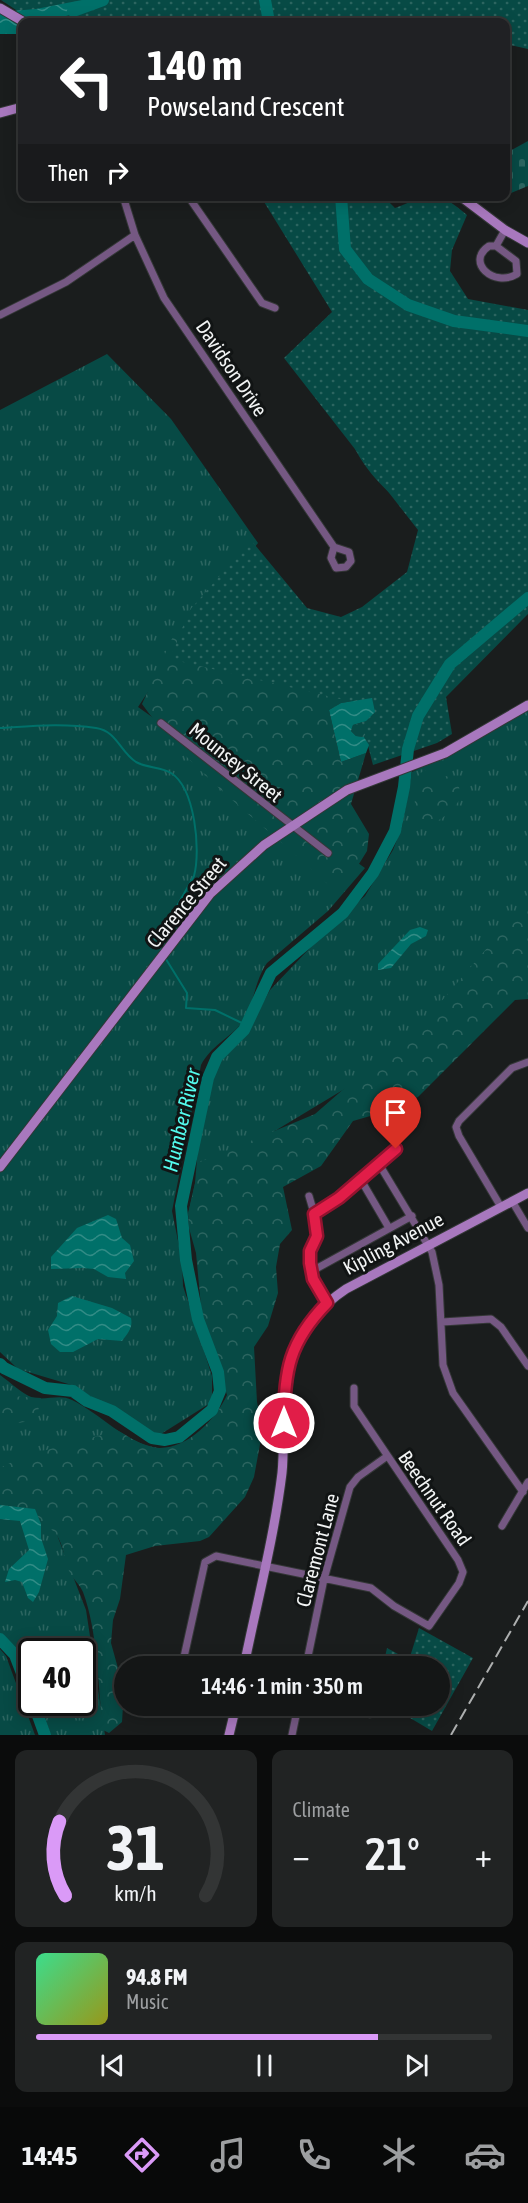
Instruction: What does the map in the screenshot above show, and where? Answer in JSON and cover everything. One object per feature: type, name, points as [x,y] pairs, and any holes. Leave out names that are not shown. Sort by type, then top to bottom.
[{"type":"street","points":[[0,8],[18,18]]},
{"type":"street","points":[[0,113],[18,107]]},
{"type":"street","name":"Davidson Drive","points":[[125,201],[135,235],[164,298],[334,547]]},
{"type":"street","points":[[191,201],[262,303],[275,308]]},
{"type":"street","points":[[467,201],[505,230],[528,243]]},
{"type":"street","points":[[496,246],[516,261],[517,274],[510,278],[493,278],[482,266],[484,250],[496,246],[505,230]]},
{"type":"street","points":[[0,315],[66,282],[135,235]]},
{"type":"street","name":"Clarence Street","points":[[0,1167],[210,894],[264,845],[347,790],[462,745],[528,705]]},
{"type":"street","name":"Mounsey Street","points":[[161,723],[291,827],[328,853]]},
{"type":"street","points":[[501,1207],[456,1127],[459,1121],[512,1068],[528,1062]]},
{"type":"street","points":[[314,1214],[339,1198],[396,1149]]},
{"type":"street","points":[[379,1164],[429,1244],[439,1285],[443,1365],[453,1393],[523,1492]]},
{"type":"street","points":[[361,1180],[389,1228]]},
{"type":"street","name":"Kipling Avenue","points":[[246,1656],[285,1447],[285,1378],[302,1333],[327,1303],[346,1289],[528,1192]]},
{"type":"street","points":[[309,1196],[317,1236],[310,1251],[312,1271],[316,1288],[327,1303]]},
{"type":"street","points":[[512,1201],[528,1228]]},
{"type":"street","points":[[312,1271],[412,1216]]},
{"type":"street","points":[[442,1322],[490,1319],[501,1326],[528,1366]]},
{"type":"street","name":"Beechnut Road","points":[[184,1656],[205,1562],[216,1556],[371,1588],[394,1606],[429,1626],[459,1583],[463,1572],[458,1560],[386,1457],[354,1406],[354,1388]]},
{"type":"street","name":"Claremont Lane","points":[[308,1656],[324,1579],[350,1487],[358,1477],[386,1457]]},
{"type":"street","points":[[502,1526],[528,1482]]},
{"type":"street","points":[[229,1735],[234,1716]]},
{"type":"street","points":[[292,1735],[296,1716]]},
{"type":"green space","points":[[1,0],[528,0],[528,49],[510,45],[510,18],[28,18]]},
{"type":"green space","points":[[528,141],[528,186],[510,193],[510,151]]},
{"type":"green space","points":[[263,201],[388,201],[395,208],[413,201],[448,201],[467,215],[452,250],[450,271],[468,299],[528,310],[528,614],[446,697],[452,734],[437,743],[373,765],[357,703],[170,659],[189,611],[251,540],[307,608],[341,617],[362,607],[407,572],[418,530],[284,358],[332,312]]},
{"type":"green space","points":[[107,354],[171,419],[258,543],[187,633],[138,707],[365,868],[328,911],[267,963],[259,978],[245,1018],[205,1058],[201,1065],[172,1211],[182,1261],[183,1286],[212,1376],[212,1402],[161,1434],[147,1434],[75,1386],[18,1369],[0,1352],[0,410]]},
{"type":"green space","points":[[369,377],[391,412],[420,442],[494,491],[519,521],[510,547],[474,571],[449,600],[369,745],[364,737],[356,736],[351,731],[353,725],[366,721],[374,712],[372,698],[341,703],[329,710],[341,762],[366,753],[351,804],[369,834],[367,851],[349,880],[333,889],[208,778],[185,755],[142,704],[176,630],[238,559],[310,641],[334,659],[381,621],[443,545],[439,535],[382,485],[365,465],[353,444],[348,422],[353,400]]},
{"type":"green space","points":[[528,710],[528,915],[480,968],[381,1067],[248,1147],[188,1214],[195,1183],[199,1136],[213,1069],[243,1039],[270,990],[329,928],[365,896],[393,850],[402,827],[412,772],[462,748]]},
{"type":"green space","points":[[427,770],[437,781],[445,776],[452,777],[459,787],[461,798],[442,818],[417,829],[412,817],[420,773]]},
{"type":"green space","points":[[528,908],[528,999],[515,1000],[418,1097],[391,1110],[353,1121],[321,1166],[283,1187],[292,1230],[280,1244],[276,1267],[278,1293],[268,1326],[254,1347],[257,1402],[263,1428],[254,1477],[245,1497],[209,1537],[200,1541],[155,1546],[126,1555],[120,1599],[113,1620],[111,1643],[115,1656],[114,1716],[122,1716],[122,1722],[109,1733],[103,1730],[96,1638],[83,1592],[70,1573],[58,1538],[49,1527],[41,1524],[35,1509],[0,1505],[0,1468],[24,1456],[105,1434],[113,1428],[146,1446],[163,1448],[186,1440],[206,1425],[227,1395],[202,1317],[196,1253],[189,1228],[188,1214],[200,1162],[315,1114],[433,1011],[512,919]]},
{"type":"green space","points":[[0,1375],[31,1397],[63,1397],[72,1400],[124,1434],[158,1448],[47,1509],[86,1610],[90,1638],[18,1638],[18,1657],[0,1634]]},
{"type":"green space","points":[[11,1396],[41,1398],[36,1420],[0,1426],[0,1399]]},
{"type":"green space","points":[[419,1628],[473,1658],[450,1699],[450,1656],[410,1656]]},
{"type":"green space","points":[[387,1648],[402,1656],[385,1656]]},
{"type":"green space","points":[[0,1649],[6,1656],[18,1689],[18,1716],[28,1716],[35,1735],[0,1735]]},
{"type":"green space","points":[[96,1676],[105,1735],[51,1735],[44,1716],[96,1716]]},
{"type":"green space","points":[[407,1716],[440,1716],[432,1731]]},
{"type":"water","points":[[89,0],[85,10],[60,18],[18,18],[18,34],[0,34],[0,12],[36,9]]},
{"type":"water","points":[[372,698],[375,712],[366,721],[353,725],[351,731],[356,736],[364,737],[369,745],[366,753],[341,762],[329,710],[341,703]]},
{"type":"water","points":[[420,927],[428,930],[426,936],[411,944],[391,968],[378,970],[378,964],[410,930]]},
{"type":"water","points":[[108,1215],[116,1219],[122,1238],[130,1245],[134,1261],[125,1273],[126,1279],[108,1277],[94,1269],[51,1269],[51,1257],[77,1228]]},
{"type":"water","points":[[72,1296],[112,1308],[131,1318],[131,1328],[122,1341],[98,1339],[73,1352],[60,1352],[51,1344],[48,1330],[57,1316],[58,1303]]},
{"type":"water","points":[[0,1505],[35,1509],[41,1524],[41,1538],[48,1559],[39,1592],[33,1602],[28,1598],[22,1582],[15,1580],[5,1582],[9,1569],[29,1550],[20,1521],[0,1519]]},
{"type":"waterway","points":[[73,11],[103,0]]},
{"type":"waterway","points":[[265,0],[268,18]]},
{"type":"waterway","points":[[341,201],[345,249],[368,279],[408,305],[454,321],[528,331]]},
{"type":"waterway","name":"Humber River","points":[[0,1364],[45,1388],[73,1391],[87,1401],[112,1411],[152,1438],[165,1440],[179,1437],[212,1410],[220,1391],[218,1372],[198,1319],[186,1260],[181,1206],[208,1078],[217,1057],[244,1030],[271,973],[343,913],[373,873],[395,831],[404,787],[408,749],[418,716],[450,664],[528,598]]},
{"type":"waterway","points":[[0,728],[60,725],[103,730],[114,737],[136,762],[167,771],[179,781],[191,805],[196,836],[196,865],[194,876],[160,936],[161,952]]},
{"type":"waterway","points":[[164,956],[187,993],[186,1008],[215,1010],[246,1025]]},
{"type":"waterway","name":"Humber River","points":[[0,1639],[15,1655],[18,1663]]},
{"type":"waterway","name":"Humber River","points":[[38,1716],[45,1735]]},
{"type":"railway","points":[[451,1735],[528,1601]]},
{"type":"route","points":[[284,1423],[285,1378],[292,1353],[302,1333],[327,1303],[316,1288],[310,1263],[310,1251],[317,1236],[314,1214],[339,1198],[396,1149]]}]
